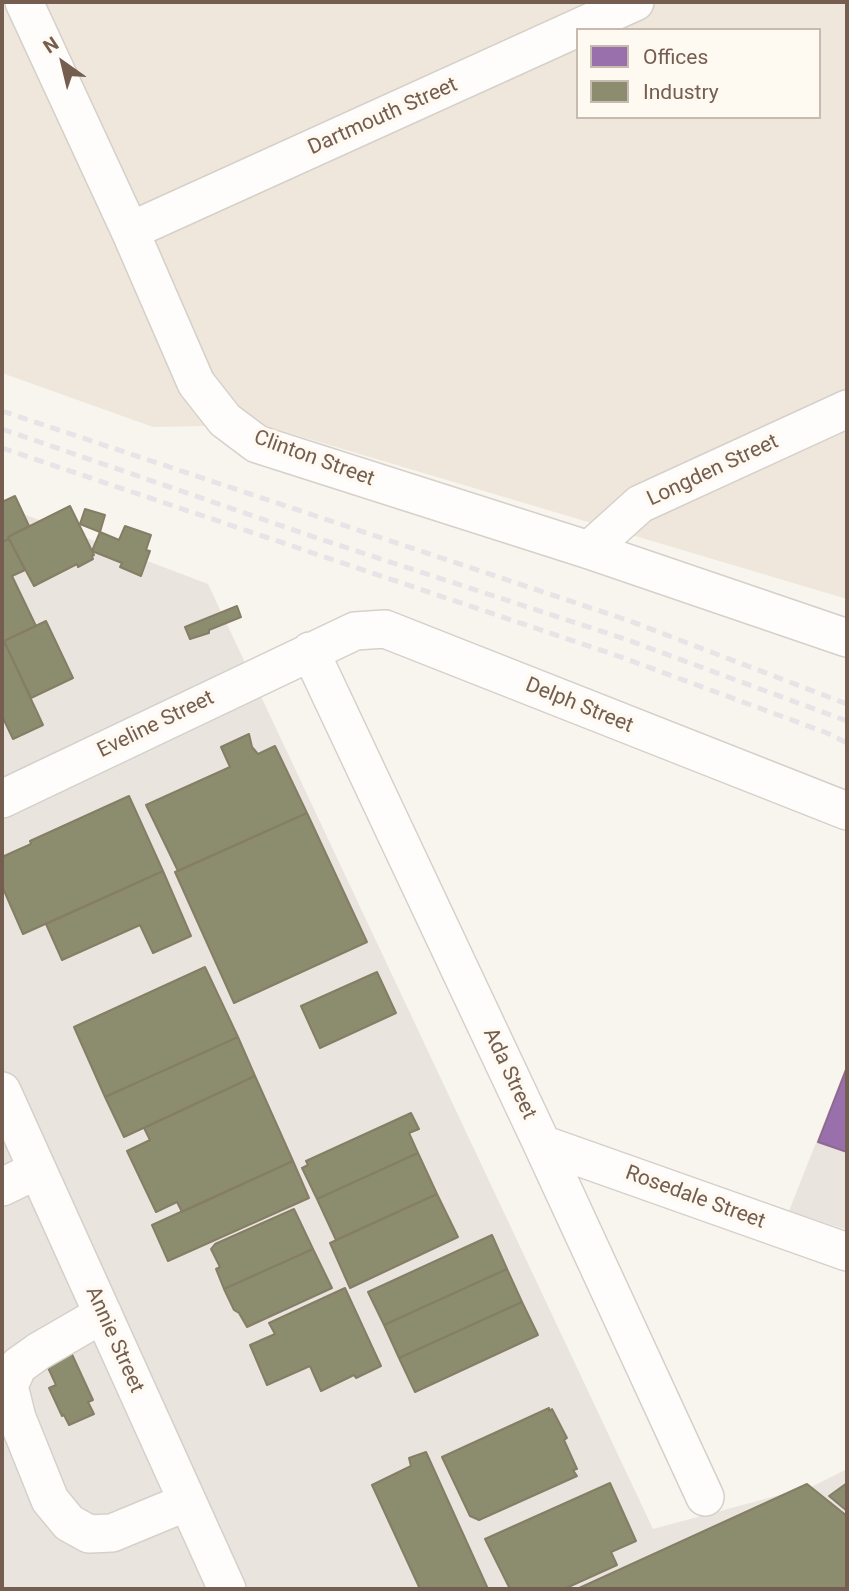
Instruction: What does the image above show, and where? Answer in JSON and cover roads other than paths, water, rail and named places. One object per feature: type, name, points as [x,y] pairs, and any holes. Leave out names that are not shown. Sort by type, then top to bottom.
[{"type":"street","name":"Clinton Street","points":[[24,2],[196,383],[225,420],[257,444],[589,550],[847,638]]},
{"type":"street","name":"Dartmouth Street","points":[[578,28],[635,2]]},
{"type":"street","name":"Dartmouth Street","points":[[130,232],[576,29]]},
{"type":"street","name":"Longden Street","points":[[589,550],[640,504],[847,409]]},
{"type":"street","name":"Delph Street","points":[[310,651],[355,631],[385,629],[847,811]]},
{"type":"street","name":"Eveline Street","points":[[2,799],[310,651]]},
{"type":"street","name":"Ada Street","points":[[310,651],[705,1497]]},
{"type":"street","name":"Annie Street","points":[[2,1091],[227,1589]]},
{"type":"street","name":"Rosedale Street","points":[[542,1144],[847,1252]]},
{"type":"street","points":[[2,1187],[37,1170]]},
{"type":"street","points":[[103,1314],[38,1351],[18,1366],[9,1386],[17,1418],[50,1500],[69,1523],[89,1534],[112,1533],[187,1502]]},
{"type":"railway","points":[[2,411],[630,621],[847,704]]},
{"type":"railway","points":[[2,429],[314,537],[625,639],[847,721]]},
{"type":"railway","points":[[2,448],[621,657],[827,733],[847,743]]}]
